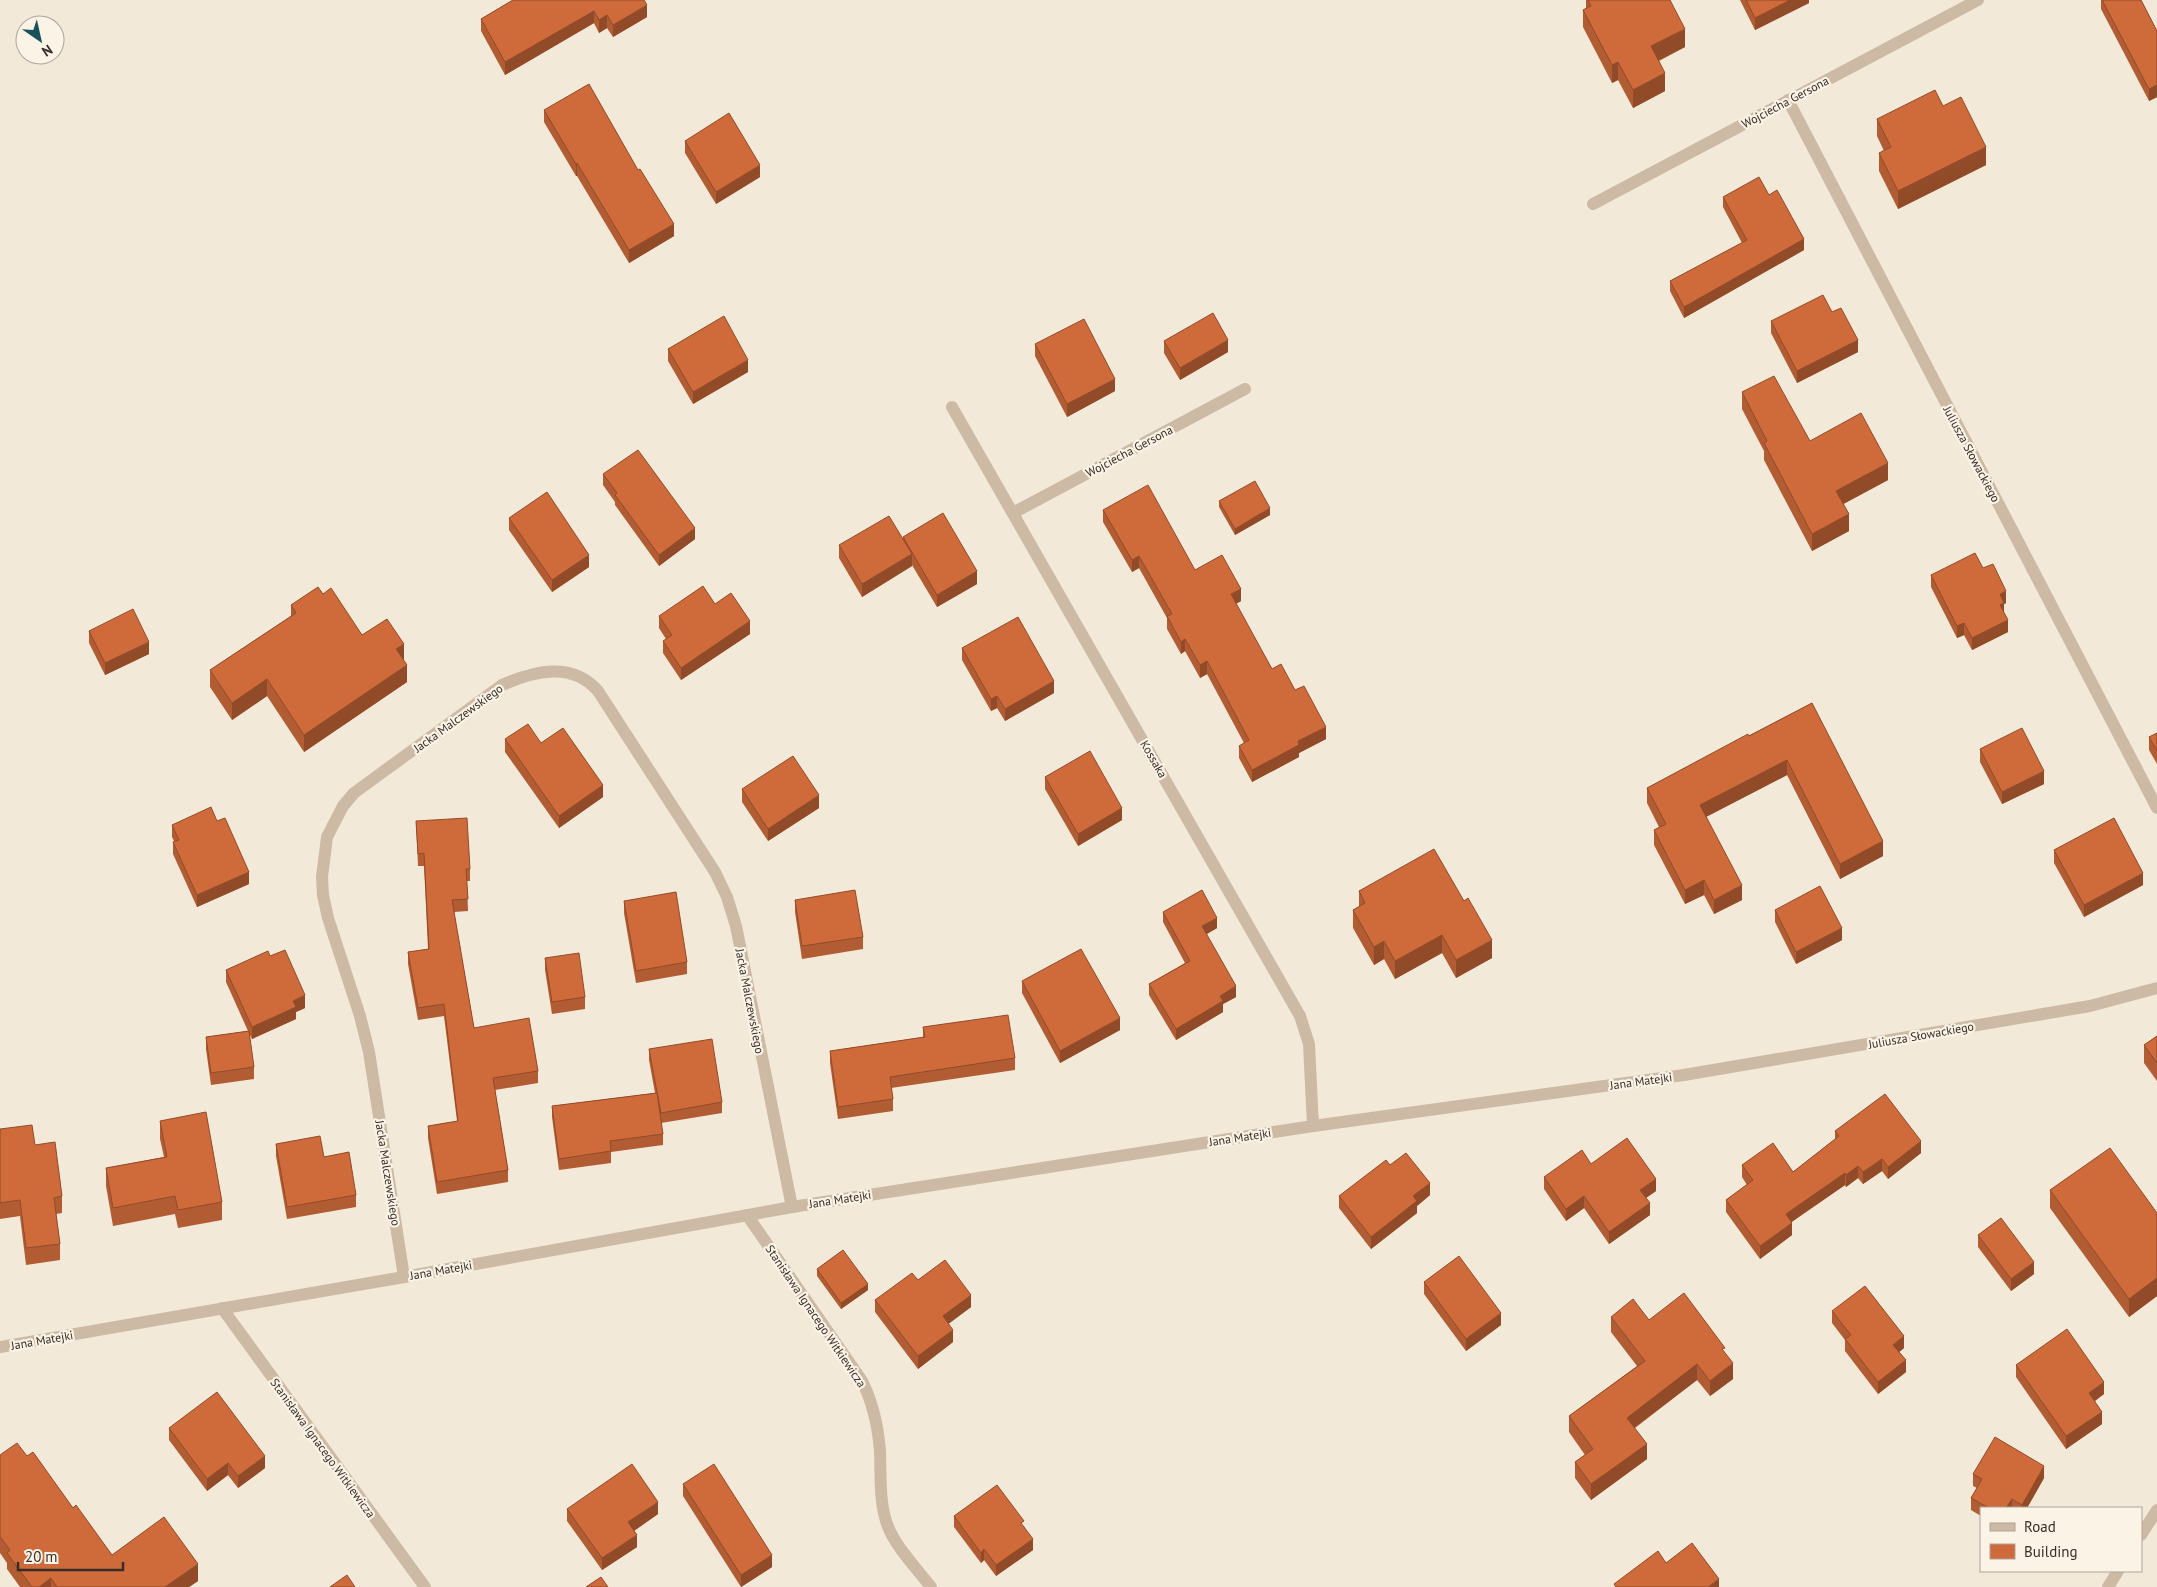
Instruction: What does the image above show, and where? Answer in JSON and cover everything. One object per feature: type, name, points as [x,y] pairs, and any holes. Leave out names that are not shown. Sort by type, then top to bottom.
[{"type":"street","name":"Wojciecha Gersona","points":[[1593,204],[1978,0]]},
{"type":"street","name":"Juliusza Słowackiego","points":[[1788,100],[2157,808]]},
{"type":"street","name":"Wojciecha Gersona","points":[[1013,513],[1245,389]]},
{"type":"street","name":"Kossaka","points":[[952,407],[1300,1016],[1309,1044],[1313,1126]]},
{"type":"street","name":"Jacka Malczewskiego","points":[[404,1277],[369,1052],[360,1016],[328,918],[323,895],[322,877],[328,837],[343,806],[354,793],[502,685],[524,676],[542,672],[565,672],[583,677],[598,691],[715,872],[727,897],[736,926],[792,1207]]},
{"type":"street","name":"Juliusza Słowackiego","points":[[1684,1075],[2090,1006],[2157,988]]},
{"type":"street","name":"Jana Matejki","points":[[0,1347],[404,1277],[747,1214],[1313,1126],[1684,1075]]},
{"type":"street","name":"Stanisława Ignacego Witkiewicza","points":[[747,1214],[862,1381],[871,1400],[880,1451],[880,1480],[886,1522],[894,1539],[931,1587]]},
{"type":"street","name":"Stanisława Ignacego Witkiewicza","points":[[222,1308],[425,1587]]},
{"type":"street","points":[[2142,1533],[2157,1510]]},
{"type":"street","points":[[2108,1587],[2117,1572]]},
{"type":"building","points":[[513,0],[644,0],[647,5],[613,25],[607,15],[599,20],[594,11],[505,62],[481,19]]},
{"type":"building","points":[[1588,0],[1670,0],[1685,29],[1651,46],[1665,73],[1633,90],[1618,62],[1612,65],[1583,10],[1591,6]]},
{"type":"building","points":[[1746,0],[1790,0],[1755,18]]},
{"type":"building","points":[[2102,0],[2141,0],[2157,31],[2157,85],[2149,89]]},
{"type":"building","points":[[589,84],[638,170],[640,169],[674,224],[629,250],[544,110]]},
{"type":"building","points":[[1935,90],[1943,106],[1961,97],[1986,147],[1898,191],[1879,153],[1891,147],[1877,119]]},
{"type":"building","points":[[729,113],[760,165],[716,192],[685,141]]},
{"type":"building","points":[[1759,177],[1769,195],[1777,190],[1804,239],[1684,307],[1670,281],[1747,240],[1723,197]]},
{"type":"building","points":[[1823,295],[1832,312],[1841,308],[1858,340],[1797,371],[1771,321]]},
{"type":"building","points":[[1213,313],[1228,340],[1180,368],[1164,341]]},
{"type":"building","points":[[724,316],[748,360],[693,392],[668,349]]},
{"type":"building","points":[[1084,319],[1115,379],[1067,404],[1035,344]]},
{"type":"building","points":[[1774,376],[1810,441],[1861,413],[1888,463],[1836,491],[1849,514],[1812,534],[1764,443],[1767,441],[1742,392]]},
{"type":"building","points":[[638,450],[695,528],[659,555],[615,495],[617,493],[603,474]]},
{"type":"building","points":[[1255,481],[1270,508],[1235,529],[1219,501]]},
{"type":"building","points":[[1148,485],[1195,570],[1222,555],[1241,589],[1231,594],[1272,669],[1281,664],[1295,690],[1304,686],[1326,727],[1298,741],[1299,745],[1252,770],[1239,746],[1249,740],[1207,661],[1200,665],[1185,639],[1181,642],[1167,616],[1172,614],[1139,556],[1132,560],[1103,510]]},
{"type":"building","points":[[547,492],[589,555],[552,580],[509,518]]},
{"type":"building","points":[[943,513],[977,571],[937,595],[903,537]]},
{"type":"building","points":[[889,516],[912,554],[862,584],[839,545]]},
{"type":"building","points":[[1975,553],[1983,568],[1993,564],[2006,591],[2000,594],[2004,603],[2000,605],[2008,620],[1972,638],[1964,623],[1957,626],[1931,575]]},
{"type":"building","points":[[703,586],[715,604],[731,593],[750,621],[681,668],[663,641],[672,635],[659,616]]},
{"type":"building","points":[[318,587],[323,594],[331,588],[362,635],[387,619],[404,644],[396,649],[407,665],[304,735],[267,679],[232,703],[210,670],[296,613],[291,605]]},
{"type":"building","points":[[133,609],[149,642],[105,663],[89,631]]},
{"type":"building","points":[[1018,617],[1054,681],[1005,709],[997,696],[991,699],[962,648]]},
{"type":"building","points":[[1812,703],[1883,841],[1840,864],[1787,760],[1700,805],[1742,885],[1714,900],[1704,880],[1685,890],[1654,830],[1666,824],[1647,788],[1748,734],[1749,736]]},
{"type":"building","points":[[528,724],[541,743],[563,728],[603,785],[559,816],[505,739]]},
{"type":"building","points":[[2022,728],[2044,771],[2002,792],[1980,749]]},
{"type":"building","points":[[2157,733],[2157,751],[2149,737]]},
{"type":"building","points":[[1090,751],[1122,808],[1078,834],[1045,777]]},
{"type":"building","points":[[793,756],[819,795],[768,829],[742,789]]},
{"type":"building","points":[[211,807],[217,821],[225,818],[249,872],[197,895],[173,842],[179,840],[172,825]]},
{"type":"building","points":[[467,818],[470,869],[466,869],[468,899],[452,900],[474,1028],[529,1018],[538,1071],[493,1078],[508,1170],[437,1182],[428,1126],[458,1121],[444,1004],[418,1008],[408,952],[429,949],[424,853],[418,854],[416,821]]},
{"type":"building","points":[[2114,818],[2143,873],[2084,905],[2054,850]]},
{"type":"building","points":[[1434,849],[1464,901],[1468,898],[1492,940],[1456,960],[1442,935],[1395,961],[1384,941],[1374,947],[1353,910],[1365,903],[1359,891]]},
{"type":"building","points":[[1820,886],[1842,928],[1796,952],[1775,910]]},
{"type":"building","points":[[855,890],[863,937],[802,946],[795,900]]},
{"type":"building","points":[[1202,890],[1217,918],[1202,926],[1236,986],[1220,996],[1223,1001],[1176,1029],[1149,984],[1190,961],[1163,912]]},
{"type":"building","points":[[676,892],[687,962],[636,971],[624,901]]},
{"type":"building","points":[[1081,949],[1120,1018],[1060,1051],[1022,981]]},
{"type":"building","points":[[285,950],[305,995],[293,1001],[296,1007],[252,1027],[226,970],[268,951],[270,956]]},
{"type":"building","points":[[579,953],[585,997],[552,1002],[545,958]]},
{"type":"building","points":[[1008,1015],[1015,1058],[890,1077],[893,1099],[838,1107],[830,1051],[925,1037],[923,1027]]},
{"type":"building","points":[[249,1031],[254,1067],[211,1073],[206,1037]]},
{"type":"building","points":[[2157,1036],[2157,1063],[2144,1045]]},
{"type":"building","points":[[712,1039],[722,1102],[661,1113],[649,1049]]},
{"type":"building","points":[[657,1093],[663,1134],[610,1141],[611,1151],[559,1159],[552,1106]]},
{"type":"building","points":[[1885,1094],[1921,1141],[1888,1167],[1882,1159],[1863,1172],[1858,1166],[1846,1175],[1845,1173],[1786,1214],[1792,1223],[1760,1246],[1726,1200],[1753,1180],[1742,1165],[1773,1143],[1793,1172],[1839,1136],[1835,1131]]},
{"type":"building","points":[[206,1112],[222,1202],[178,1210],[175,1196],[113,1208],[106,1168],[167,1157],[160,1121]]},
{"type":"building","points":[[32,1125],[35,1145],[55,1142],[62,1196],[54,1198],[60,1244],[26,1248],[20,1200],[0,1203],[0,1129]]},
{"type":"building","points":[[320,1136],[324,1157],[349,1152],[356,1195],[287,1207],[276,1144]]},
{"type":"building","points":[[1627,1138],[1656,1179],[1640,1190],[1650,1203],[1609,1232],[1584,1196],[1566,1209],[1544,1177],[1582,1150],[1591,1164]]},
{"type":"building","points":[[2110,1148],[2157,1213],[2157,1278],[2129,1299],[2050,1190]]},
{"type":"building","points":[[1406,1153],[1430,1183],[1413,1196],[1417,1201],[1371,1237],[1339,1196],[1386,1160],[1390,1165]]},
{"type":"building","points":[[2001,1218],[2034,1262],[2011,1279],[1978,1235]]},
{"type":"building","points":[[843,1250],[868,1284],[841,1303],[817,1269]]},
{"type":"building","points":[[1459,1256],[1501,1313],[1466,1339],[1424,1282]]},
{"type":"building","points":[[945,1260],[971,1295],[943,1316],[953,1330],[918,1356],[875,1300],[912,1273],[918,1280]]},
{"type":"building","points":[[1865,1286],[1904,1336],[1893,1345],[1906,1360],[1878,1382],[1845,1339],[1851,1335],[1832,1311]]},
{"type":"building","points":[[1684,1293],[1725,1348],[1722,1349],[1733,1363],[1710,1381],[1697,1364],[1627,1418],[1647,1444],[1591,1484],[1575,1462],[1593,1449],[1569,1416],[1645,1361],[1611,1317],[1633,1299],[1649,1320]]},
{"type":"building","points":[[2067,1329],[2104,1382],[2089,1393],[2102,1412],[2066,1436],[2016,1365]]},
{"type":"building","points":[[217,1392],[265,1456],[238,1476],[228,1463],[207,1479],[169,1428]]},
{"type":"building","points":[[1995,1437],[2044,1466],[2022,1505],[2012,1499],[2007,1507],[1987,1507],[1971,1498],[1982,1479],[1973,1474]]},
{"type":"building","points":[[17,1443],[27,1456],[33,1452],[73,1508],[76,1505],[112,1555],[164,1517],[198,1564],[165,1587],[57,1587],[51,1578],[39,1587],[32,1587],[7,1553],[10,1550],[0,1537],[0,1455]]},
{"type":"building","points":[[632,1464],[658,1502],[628,1522],[637,1535],[602,1558],[567,1509]]},
{"type":"building","points":[[714,1464],[772,1555],[741,1575],[683,1484]]},
{"type":"building","points":[[997,1485],[1024,1521],[1021,1523],[1033,1539],[996,1565],[984,1549],[981,1553],[954,1516]]},
{"type":"building","points":[[1692,1543],[1719,1579],[1708,1587],[1616,1587],[1614,1584],[1658,1551],[1666,1563]]},
{"type":"building","points":[[347,1575],[355,1587],[330,1587]]},
{"type":"building","points":[[601,1577],[608,1587],[586,1587]]}]
